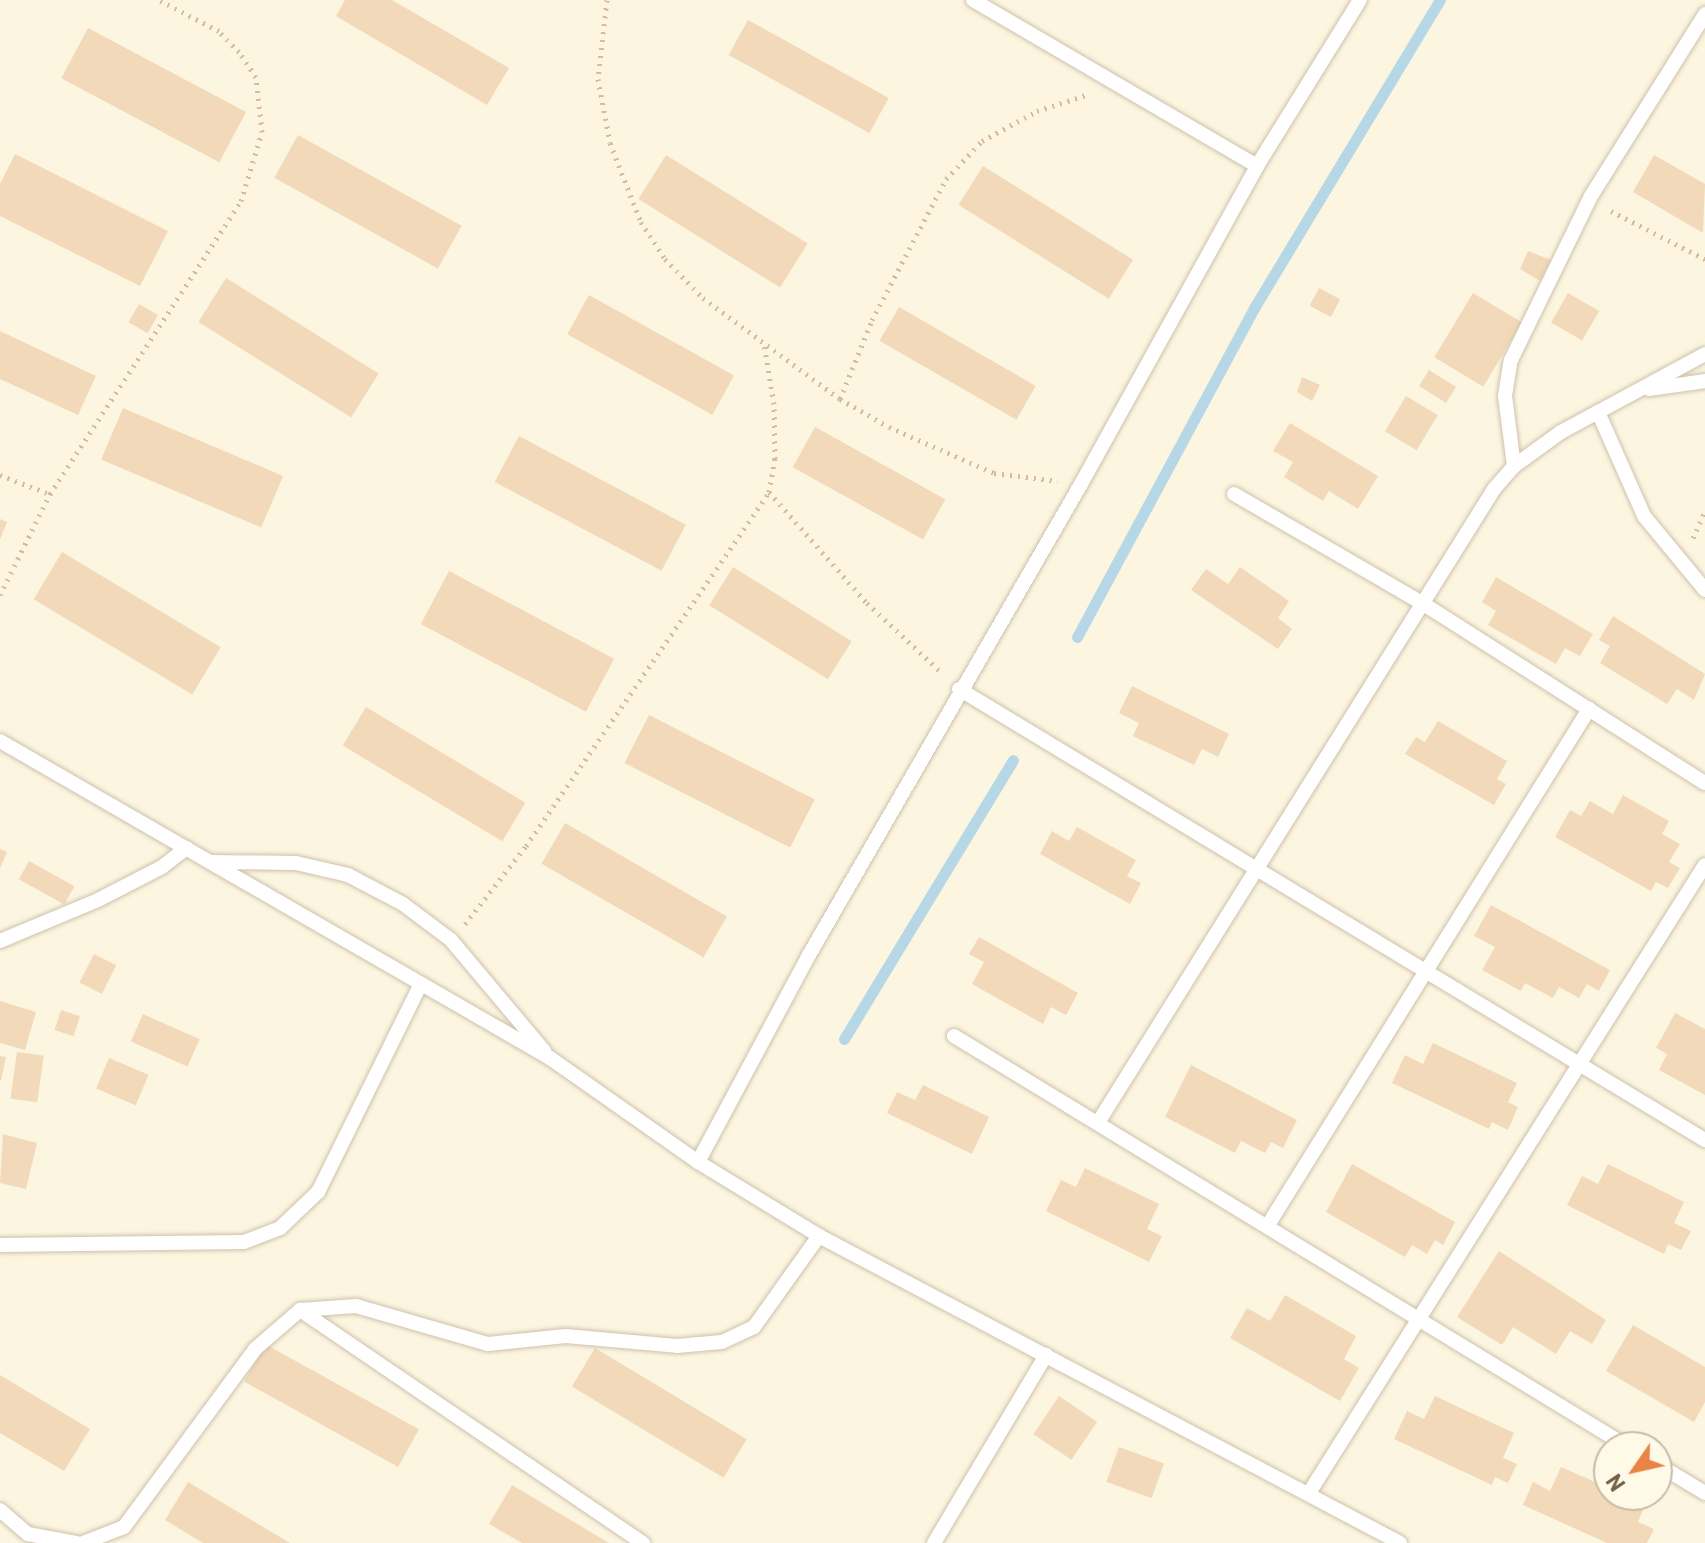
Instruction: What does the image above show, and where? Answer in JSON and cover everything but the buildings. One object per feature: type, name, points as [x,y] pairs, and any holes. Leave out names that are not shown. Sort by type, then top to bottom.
[{"type":"lane","points":[[973,0],[1257,166]]},
{"type":"lane","points":[[698,1162],[959,689],[1081,484],[1257,166],[1360,0]]},
{"type":"lane","points":[[1514,466],[1505,396],[1511,360],[1591,196],[1705,14]]},
{"type":"lane","points":[[1099,1121],[1258,872],[1474,517],[1514,466],[1598,412],[1705,354]]},
{"type":"lane","points":[[1637,391],[1705,381]]},
{"type":"lane","points":[[1598,412],[1644,516],[1705,590]]},
{"type":"lane","points":[[1234,494],[1422,603],[1705,783]]},
{"type":"lane","points":[[959,689],[1705,1140]]},
{"type":"lane","points":[[1268,1225],[1427,974],[1589,709]]},
{"type":"lane","points":[[0,741],[550,1058],[698,1162],[819,1236],[1400,1543]]},
{"type":"lane","points":[[0,941],[98,900],[162,867],[186,848]]},
{"type":"lane","points":[[210,862],[296,863],[348,875],[403,904],[451,940],[550,1058]]},
{"type":"lane","points":[[1309,1493],[1576,1063],[1705,865]]},
{"type":"lane","points":[[0,1245],[244,1242],[280,1228],[318,1192],[421,984]]},
{"type":"lane","points":[[954,1036],[1099,1121],[1416,1320],[1601,1431]]},
{"type":"lane","points":[[83,1543],[124,1527],[255,1349],[300,1310],[356,1306],[488,1344],[566,1336],[677,1346],[722,1342],[754,1327],[819,1236]]},
{"type":"lane","points":[[300,1310],[643,1543]]},
{"type":"lane","points":[[934,1543],[1046,1355]]},
{"type":"lane","points":[[1673,1474],[1705,1493]]},
{"type":"lane","points":[[0,1510],[30,1538],[77,1543]]},
{"type":"path","points":[[0,595],[50,494],[241,201],[262,132],[256,77],[239,52],[219,31],[159,0]]},
{"type":"path","points":[[607,0],[598,79],[610,143],[641,222],[665,259],[703,298],[840,399],[889,427],[994,473],[1081,484]]},
{"type":"path","points":[[840,399],[872,320],[946,179],[982,141],[1037,111],[1118,85]]},
{"type":"path","points":[[1611,211],[1705,259]]},
{"type":"path","points":[[451,940],[490,897],[769,492],[775,459],[774,404],[764,344]]},
{"type":"path","points":[[0,475],[50,494]]},
{"type":"path","points":[[769,492],[867,603],[959,689]]},
{"type":"waterway","points":[[1077,637],[1254,308],[1440,0]]},
{"type":"waterway","points":[[844,1039],[1013,760]]}]
